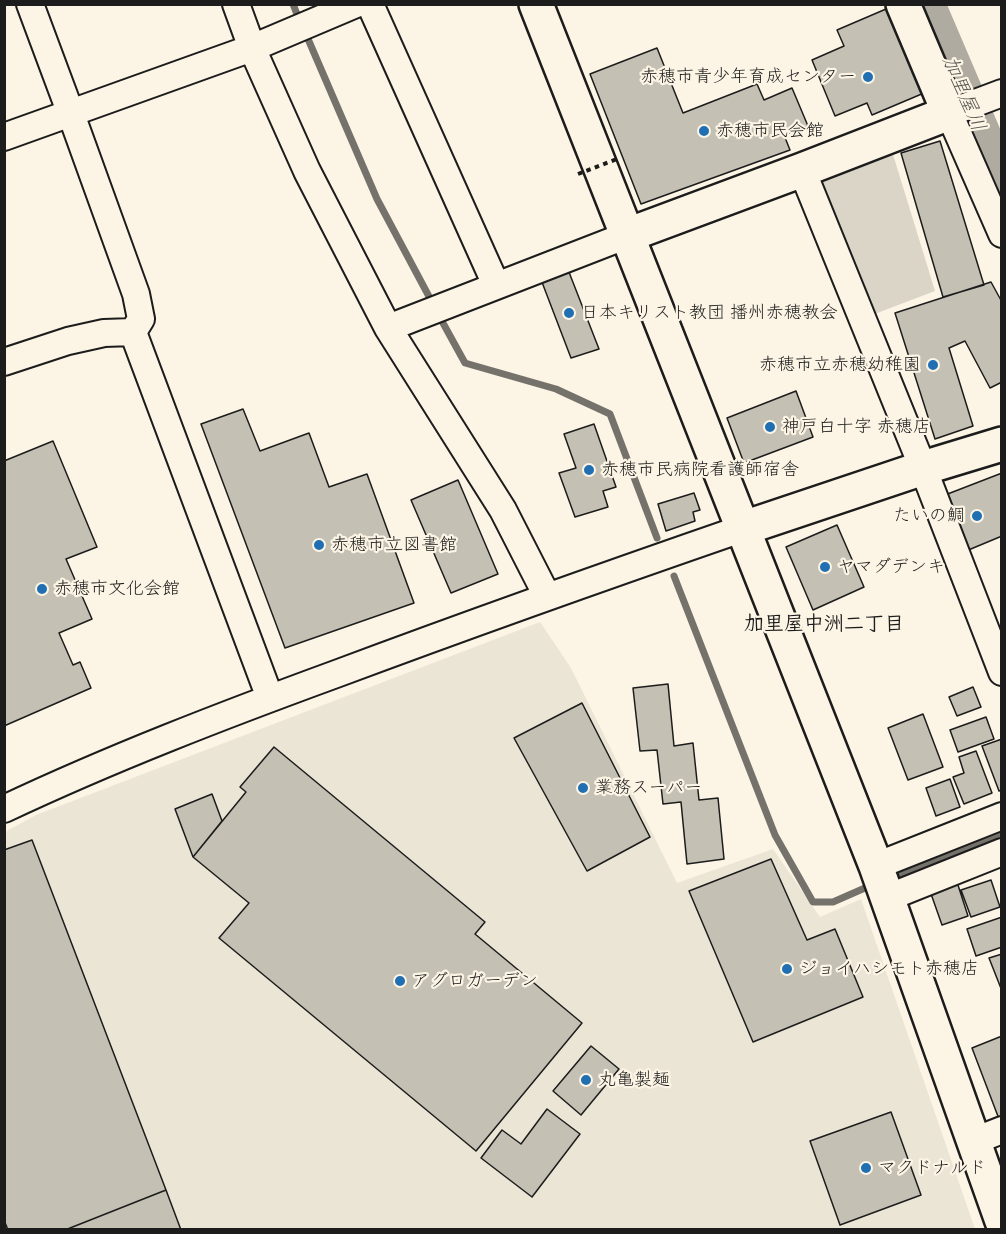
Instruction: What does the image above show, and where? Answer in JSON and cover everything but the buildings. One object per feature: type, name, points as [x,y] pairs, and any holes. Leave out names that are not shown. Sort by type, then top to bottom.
[{"type":"street","points":[[30,4],[136,294],[141,319],[133,332]]},
{"type":"street","points":[[236,4],[252,48],[307,171],[388,328],[503,510],[547,596]]},
{"type":"street","points":[[4,137],[252,48],[356,4]]},
{"type":"street","points":[[370,4],[496,285]]},
{"type":"street","points":[[536,4],[625,236],[882,883],[988,1135],[1002,1221]]},
{"type":"street","points":[[903,4],[1002,234]]},
{"type":"street","points":[[388,328],[991,97]]},
{"type":"street","points":[[802,170],[923,468],[1002,672]]},
{"type":"street","points":[[4,362],[68,341],[104,333],[133,332]]},
{"type":"street","points":[[133,332],[270,699]]},
{"type":"street","points":[[4,809],[57,784],[270,699],[547,596],[923,468],[1002,444]]},
{"type":"street","points":[[882,883],[1002,816]]},
{"type":"street","points":[[882,883],[1002,852]]},
{"type":"path","points":[[578,174],[617,159]]},
{"type":"shaded area","points":[[986,116],[1001,153],[1001,203],[968,128],[972,121]]},
{"type":"shaded area","points":[[891,148],[935,291],[872,315],[814,179]]},
{"type":"shaded area","points":[[540,622],[571,668],[677,883],[773,849],[820,917],[861,899],[975,1229],[5,1230],[5,832],[36,815]]},
{"type":"waterway","points":[[293,4],[300,22]]},
{"type":"waterway","name":"加里屋川","points":[[925,4],[1002,184]]},
{"type":"waterway","points":[[305,32],[377,199],[433,304]]},
{"type":"waterway","points":[[438,314],[465,363],[556,389],[610,414],[657,538]]},
{"type":"waterway","points":[[674,576],[775,835],[813,902],[833,902],[874,884]]},
{"type":"waterway","points":[[890,878],[1002,833]]},
{"type":"place","name":"赤穂市青少年育成センター","points":[[868,77]]},
{"type":"place","name":"赤穂市民会館","points":[[704,131]]},
{"type":"place","name":"日本キリスト教団 播州赤穂教会","points":[[569,313]]},
{"type":"place","name":"赤穂市立赤穂幼稚園","points":[[933,365]]},
{"type":"place","name":"神戸白十字 赤穂店","points":[[770,427]]},
{"type":"place","name":"赤穂市民病院看護師宿舎","points":[[589,470]]},
{"type":"place","name":"たいの鯛","points":[[977,516]]},
{"type":"place","name":"赤穂市立図書館","points":[[319,545]]},
{"type":"place","name":"ヤマダデンキ","points":[[825,567]]},
{"type":"place","name":"赤穂市文化会館","points":[[42,589]]},
{"type":"place","name":"業務スーパー","points":[[583,788]]},
{"type":"place","name":"ジョイハシモト赤穂店","points":[[787,969]]},
{"type":"place","name":"アグロガーデン","points":[[400,981]]},
{"type":"place","name":"丸亀製麺","points":[[586,1080]]},
{"type":"place","name":"マクドナルド","points":[[866,1168]]},
{"type":"district","name":"加里屋中洲二丁目","points":[[824,625]]}]
